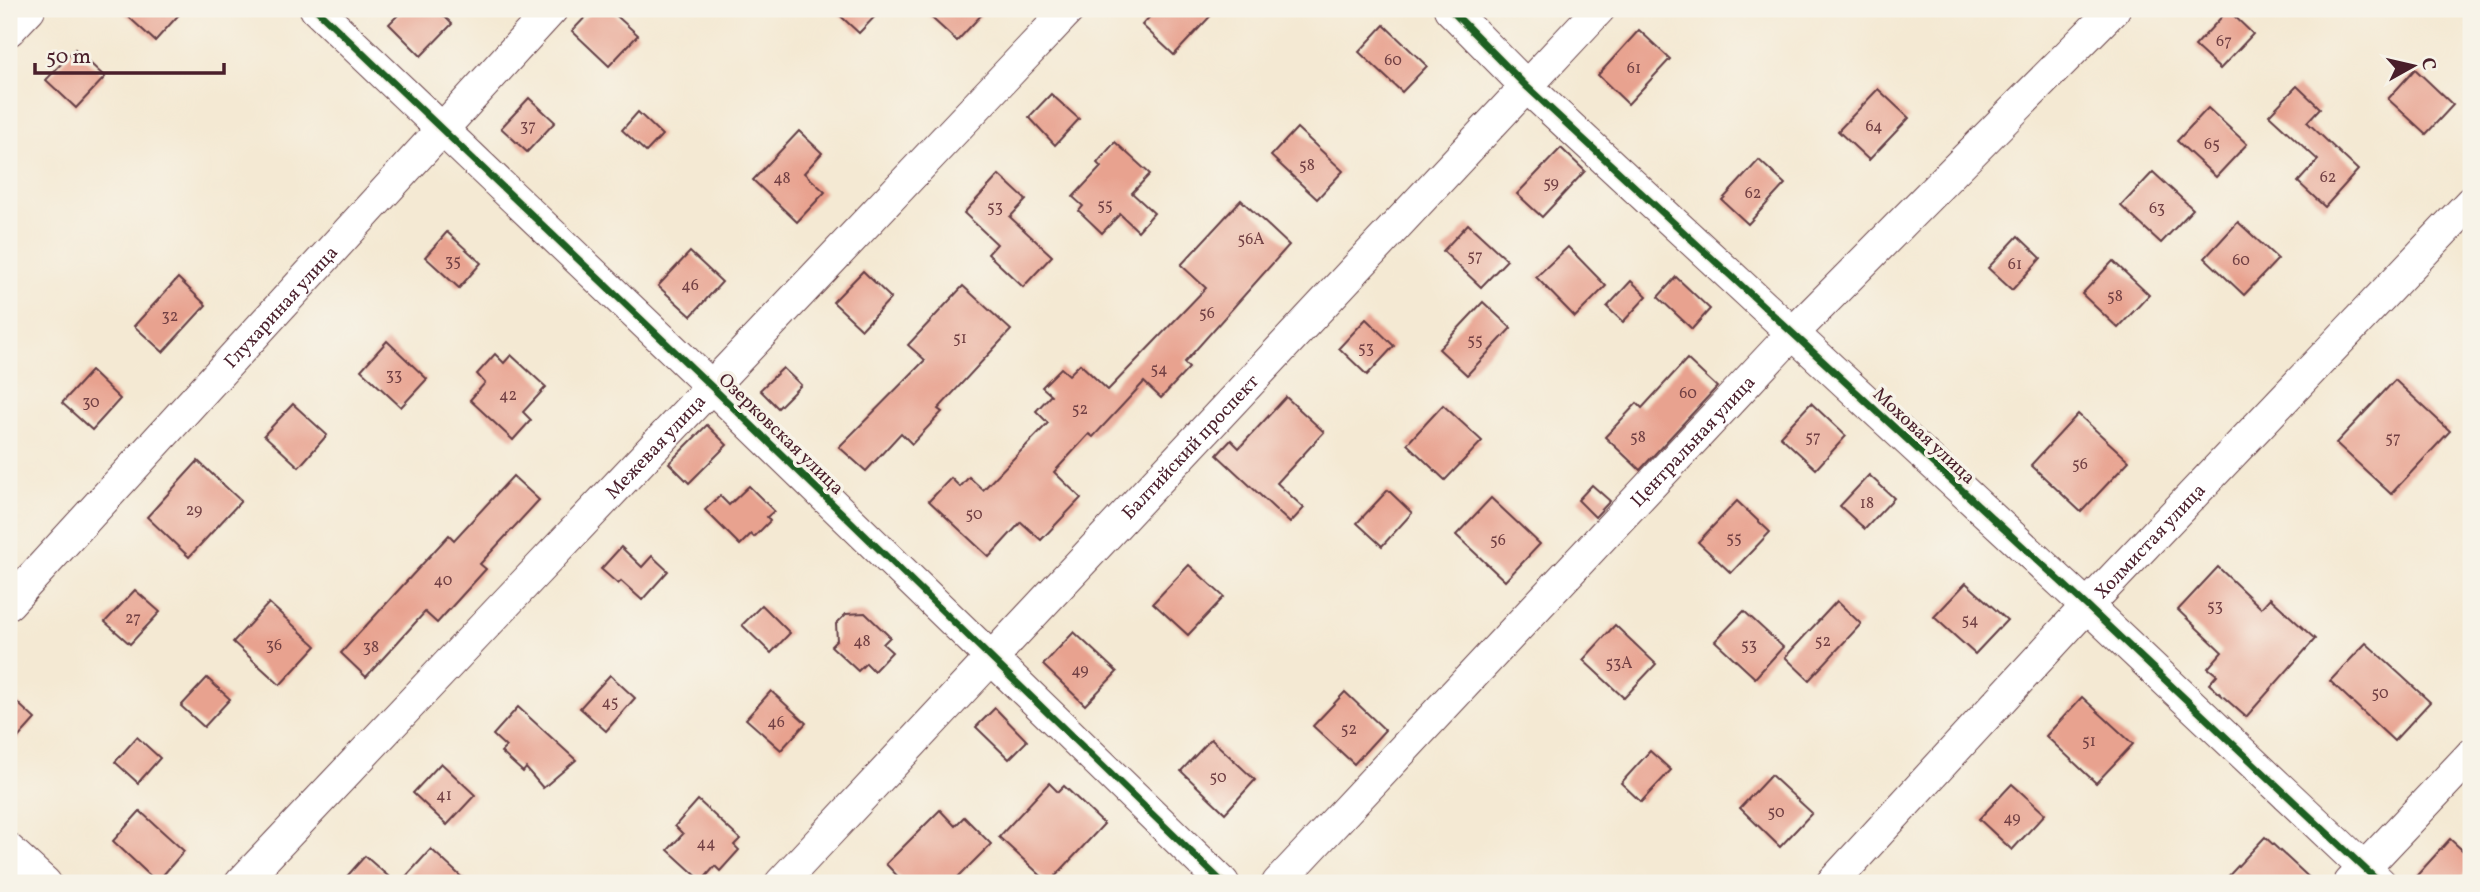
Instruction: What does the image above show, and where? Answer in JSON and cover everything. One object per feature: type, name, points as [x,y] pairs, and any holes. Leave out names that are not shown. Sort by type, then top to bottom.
[{"type":"street","points":[[9,30],[29,9]]},
{"type":"street","name":"Озерковская улица","points":[[316,9],[712,387],[1223,883]]},
{"type":"street","name":"Глухариная улица","points":[[9,603],[552,9]]},
{"type":"street","name":"Межевая улица","points":[[241,883],[1069,9]]},
{"type":"street","name":"Моховая улица","points":[[1450,9],[1526,86],[2087,606],[2365,878]]},
{"type":"street","name":"Балтийский проспект","points":[[781,883],[1599,9]]},
{"type":"street","name":"Центральная улица","points":[[1278,883],[1792,334],[2114,9]]},
{"type":"street","name":"Холмистая улица","points":[[1832,883],[2087,606],[2471,202]]},
{"type":"street","points":[[2365,878],[2471,755]]},
{"type":"street","points":[[9,850],[45,883]]},
{"type":"building","points":[[120,9],[184,9],[155,41]]},
{"type":"building","points":[[404,9],[437,9],[452,24],[421,56],[389,24]]},
{"type":"building","points":[[593,9],[609,9],[638,35],[609,66],[572,31]]},
{"type":"building","points":[[833,9],[882,9],[859,33]]},
{"type":"building","points":[[922,9],[987,9],[957,41]]},
{"type":"building","points":[[1157,9],[1217,9],[1174,55],[1142,25]]},
{"type":"building","points":[[2228,10],[2253,34],[2220,69],[2195,46]]},
{"type":"building","points":[[1384,25],[1427,66],[1402,92],[1359,52]]},
{"type":"building","points":[[1639,30],[1670,59],[1628,104],[1598,75]]},
{"type":"building","points":[[75,49],[105,77],[76,108],[46,80]]},
{"type":"building","points":[[2415,69],[2453,105],[2426,134],[2388,99]]},
{"type":"building","points":[[2297,86],[2320,108],[2307,122],[2358,170],[2325,207],[2298,182],[2318,160],[2269,115]]},
{"type":"building","points":[[1878,89],[1909,118],[1869,160],[1838,131]]},
{"type":"building","points":[[1051,94],[1079,119],[1055,145],[1029,117]]},
{"type":"building","points":[[529,98],[555,122],[527,152],[501,128]]},
{"type":"building","points":[[2208,108],[2247,144],[2216,177],[2177,141]]},
{"type":"building","points":[[638,112],[662,135],[646,152],[622,130]]},
{"type":"building","points":[[1297,128],[1343,171],[1317,199],[1271,156]]},
{"type":"building","points":[[799,131],[822,153],[804,173],[825,192],[797,222],[753,180]]},
{"type":"building","points":[[1115,142],[1150,174],[1132,193],[1154,213],[1138,231],[1120,214],[1102,233],[1079,211],[1083,206],[1073,197],[1101,167],[1097,163]]},
{"type":"building","points":[[1561,148],[1585,171],[1542,217],[1517,194]]},
{"type":"building","points":[[1759,160],[1785,184],[1748,224],[1722,200]]},
{"type":"building","points":[[2153,172],[2193,209],[2161,243],[2121,206]]},
{"type":"building","points":[[999,175],[1026,200],[1010,217],[1052,256],[1023,287],[988,254],[997,244],[964,213]]},
{"type":"building","points":[[1241,200],[1289,245],[1184,363],[1189,368],[1161,398],[1144,382],[1093,437],[1089,434],[1054,472],[1081,498],[1041,540],[1021,522],[989,557],[929,501],[951,478],[960,487],[969,477],[983,490],[1048,423],[1036,411],[1051,395],[1042,387],[1061,368],[1069,375],[1080,364],[1108,390],[1206,288],[1181,265]]},
{"type":"building","points":[[2238,222],[2278,259],[2244,295],[2205,258]]},
{"type":"building","points":[[1468,224],[1507,260],[1481,287],[1443,251]]},
{"type":"building","points":[[447,232],[481,263],[459,288],[425,257]]},
{"type":"building","points":[[2018,236],[2041,258],[2012,290],[1988,268]]},
{"type":"building","points":[[1568,247],[1606,286],[1575,317],[1536,277]]},
{"type":"building","points":[[690,252],[722,282],[691,316],[658,286]]},
{"type":"building","points":[[2113,261],[2149,295],[2118,328],[2082,294]]},
{"type":"building","points":[[863,271],[891,298],[862,329],[833,302]]},
{"type":"building","points":[[1676,277],[1710,309],[1692,329],[1658,297]]},
{"type":"building","points":[[178,278],[206,305],[163,352],[134,326]]},
{"type":"building","points":[[1631,281],[1647,296],[1623,322],[1607,307]]},
{"type":"building","points":[[963,286],[1011,330],[938,409],[942,412],[912,444],[901,433],[866,471],[839,447],[925,360],[908,345]]},
{"type":"building","points":[[1483,302],[1511,328],[1467,375],[1439,349]]},
{"type":"building","points":[[1366,319],[1394,346],[1367,375],[1339,348]]},
{"type":"building","points":[[387,341],[427,379],[401,407],[361,370]]},
{"type":"building","points":[[495,354],[504,363],[511,355],[546,387],[523,412],[531,420],[513,440],[470,400],[485,383],[477,374]]},
{"type":"building","points":[[1687,359],[1717,387],[1640,470],[1605,437],[1637,403],[1642,408]]},
{"type":"building","points":[[783,368],[801,385],[778,408],[760,390]]},
{"type":"building","points":[[91,371],[120,399],[92,430],[62,403]]},
{"type":"building","points":[[2395,380],[2450,431],[2391,494],[2336,443]]},
{"type":"building","points":[[1286,397],[1324,432],[1277,483],[1304,508],[1290,523],[1217,455],[1231,440],[1239,448]]},
{"type":"building","points":[[1811,403],[1846,436],[1816,469],[1780,436]]},
{"type":"building","points":[[293,404],[327,435],[299,467],[264,435]]},
{"type":"building","points":[[1443,405],[1482,441],[1445,480],[1407,444]]},
{"type":"building","points":[[2078,414],[2129,461],[2081,512],[2031,465]]},
{"type":"building","points":[[707,425],[727,445],[689,483],[669,463]]},
{"type":"building","points":[[198,461],[241,501],[189,557],[147,517]]},
{"type":"building","points":[[1869,475],[1894,498],[1865,529],[1840,506]]},
{"type":"building","points":[[513,476],[539,500],[480,564],[486,569],[437,623],[425,612],[366,677],[341,653],[449,535],[454,540]]},
{"type":"building","points":[[1592,485],[1610,501],[1595,517],[1578,500]]},
{"type":"building","points":[[749,486],[774,511],[767,517],[770,521],[754,537],[751,534],[740,545],[705,510],[720,496],[729,505]]},
{"type":"building","points":[[1388,490],[1412,513],[1382,546],[1357,523]]},
{"type":"building","points":[[1491,498],[1540,544],[1505,581],[1456,535]]},
{"type":"building","points":[[1737,501],[1770,532],[1731,573],[1698,542]]},
{"type":"building","points":[[621,547],[642,567],[652,556],[668,571],[642,600],[621,581],[618,584],[601,569]]},
{"type":"building","points":[[1189,565],[1224,597],[1188,635],[1153,603]]},
{"type":"building","points":[[2218,567],[2261,608],[2270,598],[2315,639],[2246,717],[2209,684],[2217,675],[2208,668],[2222,652],[2178,610]]},
{"type":"building","points":[[1966,583],[2007,620],[1975,654],[1934,617]]},
{"type":"building","points":[[135,590],[160,612],[130,644],[105,622]]},
{"type":"building","points":[[1837,601],[1861,624],[1809,680],[1785,657]]},
{"type":"building","points":[[269,603],[316,646],[280,685],[233,642]]},
{"type":"building","points":[[762,605],[790,633],[771,653],[742,625]]},
{"type":"building","points":[[1744,611],[1783,647],[1755,678],[1715,641]]},
{"type":"building","points":[[865,613],[890,637],[883,644],[892,652],[874,671],[866,663],[858,671],[831,646],[837,640],[836,624],[846,614]]},
{"type":"building","points":[[1615,625],[1656,664],[1624,698],[1583,660]]},
{"type":"building","points":[[1074,632],[1117,672],[1085,705],[1043,665]]},
{"type":"building","points":[[2366,643],[2430,702],[2394,741],[2330,681]]},
{"type":"building","points":[[610,675],[635,698],[606,731],[580,708]]},
{"type":"building","points":[[207,678],[230,699],[204,727],[181,706]]},
{"type":"building","points":[[771,691],[806,723],[781,750],[746,719]]},
{"type":"building","points":[[1345,692],[1385,730],[1354,764],[1313,726]]},
{"type":"building","points":[[9,695],[35,719],[9,748]]},
{"type":"building","points":[[2082,697],[2133,744],[2096,783],[2046,736]]},
{"type":"building","points":[[518,707],[576,760],[543,788],[526,768],[523,772],[501,752],[506,747],[493,735]]},
{"type":"building","points":[[995,708],[1027,741],[1009,759],[976,727]]},
{"type":"building","points":[[137,737],[160,758],[138,783],[115,762]]},
{"type":"building","points":[[1211,739],[1255,780],[1225,813],[1181,771]]},
{"type":"building","points":[[1650,751],[1671,770],[1641,802],[1621,783]]},
{"type":"building","points":[[441,763],[475,795],[447,825],[413,793]]},
{"type":"building","points":[[1771,775],[1812,813],[1780,847],[1740,808]]},
{"type":"building","points":[[1049,783],[1058,792],[1064,786],[1104,824],[1049,883],[999,837]]},
{"type":"building","points":[[2012,784],[2045,814],[2012,850],[1979,819]]},
{"type":"building","points":[[698,800],[740,839],[734,845],[739,850],[720,871],[715,866],[702,881],[668,850],[683,834],[675,826]]},
{"type":"building","points":[[940,810],[955,826],[964,817],[991,844],[952,883],[904,883],[886,864]]},
{"type":"building","points":[[140,811],[184,851],[157,882],[113,841]]},
{"type":"building","points":[[2265,837],[2315,883],[2222,883]]},
{"type":"building","points":[[2450,839],[2471,858],[2471,867],[2457,883],[2410,883]]},
{"type":"building","points":[[431,849],[468,883],[400,883]]},
{"type":"building","points":[[365,856],[396,883],[341,883]]},
{"type":"cycle path","points":[[316,9],[712,387],[1223,883]]},
{"type":"cycle path","points":[[1450,9],[1526,86],[2087,606],[2380,883]]}]
